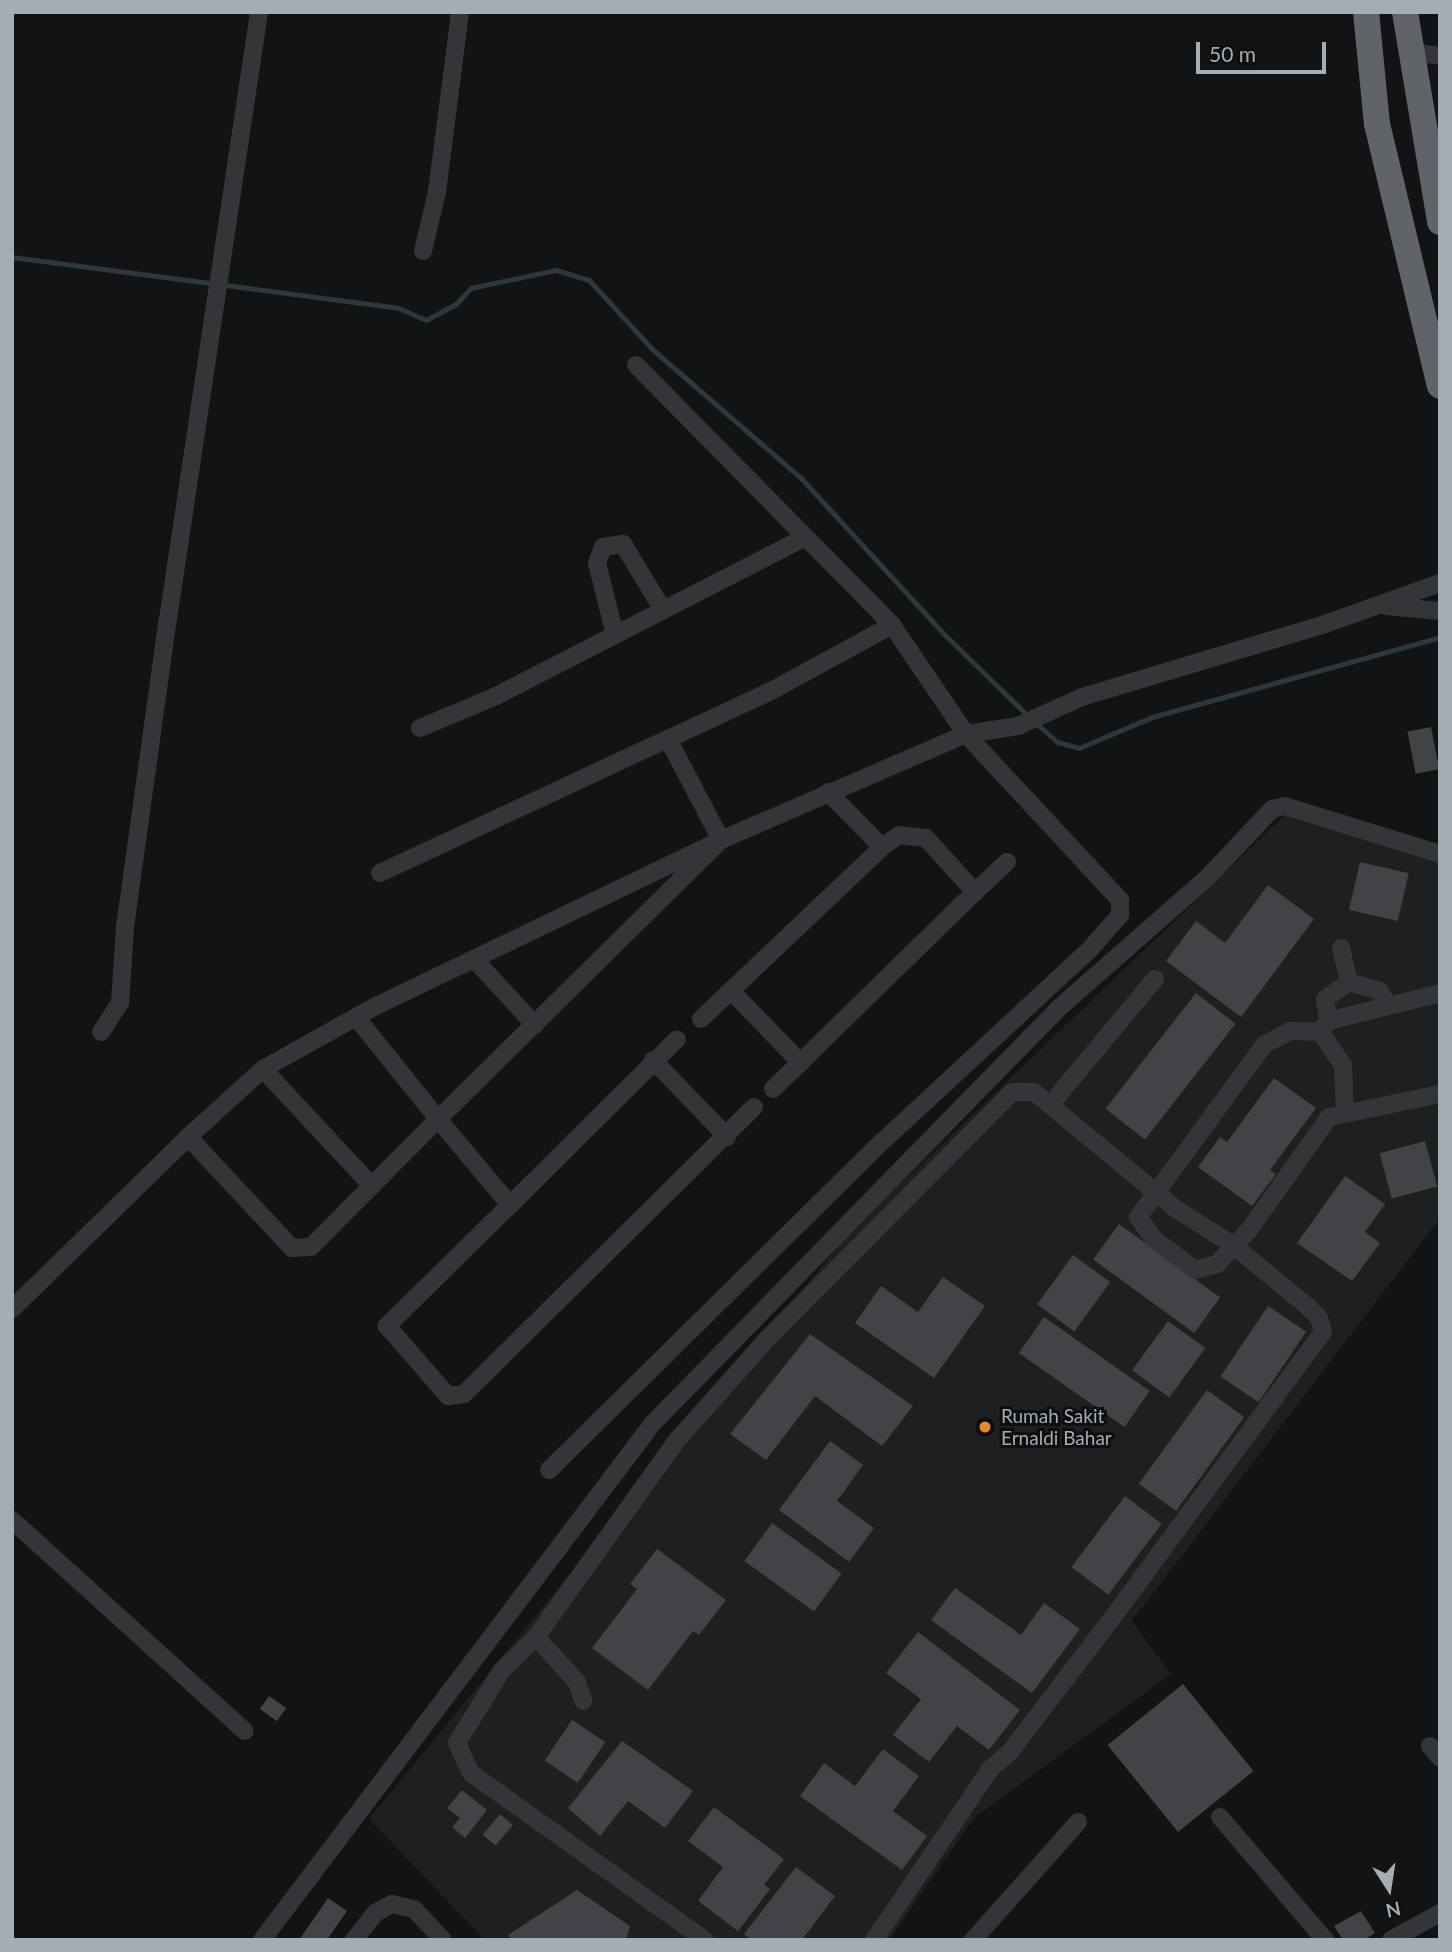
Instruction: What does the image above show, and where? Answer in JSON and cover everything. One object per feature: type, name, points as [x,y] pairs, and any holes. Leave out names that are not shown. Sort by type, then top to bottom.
[{"type":"highway","points":[[1366,12],[1377,124],[1440,386]]},
{"type":"highway","points":[[1405,12],[1440,222]]},
{"type":"street","points":[[102,1032],[120,1003],[125,927],[259,12]]},
{"type":"street","points":[[424,251],[437,192],[460,12]]},
{"type":"street","points":[[1412,52],[1440,56]]},
{"type":"street","points":[[549,1470],[884,1139],[1091,948],[1120,915],[1120,900],[966,734],[892,625],[636,365]]},
{"type":"street","points":[[420,728],[496,696],[806,537]]},
{"type":"street","points":[[615,635],[597,563],[603,547],[623,544],[663,610]]},
{"type":"street","points":[[12,1309],[188,1137],[263,1069],[356,1017],[721,840],[966,734],[1018,726],[1082,697],[1383,606],[1440,583]]},
{"type":"street","points":[[1383,606],[1440,611]]},
{"type":"street","points":[[380,873],[771,691],[892,625]]},
{"type":"street","points":[[667,739],[721,840]]},
{"type":"street","points":[[828,792],[882,847]]},
{"type":"street","points":[[262,1940],[653,1423],[1060,1007],[1208,877],[1272,809],[1286,806],[1440,854]]},
{"type":"street","points":[[701,1019],[882,847],[899,835],[926,838],[975,892]]},
{"type":"street","points":[[188,1137],[292,1248],[311,1247],[721,840]]},
{"type":"street","points":[[773,1089],[1007,862]]},
{"type":"street","points":[[1342,948],[1349,982]]},
{"type":"street","points":[[474,959],[535,1025]]},
{"type":"street","points":[[1050,1105],[1155,979]]},
{"type":"street","points":[[1345,1113],[1343,1065],[1324,1026],[1325,999],[1349,982],[1380,990],[1387,1005]]},
{"type":"street","points":[[732,992],[801,1063]]},
{"type":"street","points":[[1440,993],[1387,1005],[1324,1026],[1290,1031],[1264,1045],[1138,1217],[1154,1239],[1195,1270],[1217,1264],[1249,1230],[1329,1117],[1440,1094]]},
{"type":"street","points":[[356,1017],[510,1205]]},
{"type":"street","points":[[677,1039],[387,1326],[448,1396],[464,1394],[727,1137],[754,1107]]},
{"type":"street","points":[[653,1060],[727,1137]]},
{"type":"street","points":[[263,1069],[372,1186]]},
{"type":"street","points":[[705,1940],[471,1773],[460,1756],[457,1743],[502,1670],[536,1637],[678,1439],[769,1337],[1013,1092],[1034,1092],[1157,1192],[1233,1245],[1307,1306],[1319,1318],[1323,1332],[1093,1643],[1010,1752],[991,1768],[874,1940]]},
{"type":"street","points":[[12,1520],[245,1731]]},
{"type":"street","points":[[536,1637],[576,1682],[583,1701]]},
{"type":"street","points":[[1220,1817],[1325,1940]]},
{"type":"street","points":[[973,1940],[1078,1822]]},
{"type":"street","points":[[354,1940],[375,1913],[392,1904],[414,1909],[443,1940]]},
{"type":"street","points":[[1391,1940],[1440,1913]]},
{"type":"shaded area","name":"Rumah Sakit Ernaldi Bahar","points":[[1287,813],[1440,862],[1440,1218],[1132,1621],[1171,1674],[974,1818],[889,1940],[485,1940],[369,1819],[850,1232]]},
{"type":"building","points":[[1431,727],[1439,769],[1416,774],[1407,732]]},
{"type":"building","points":[[1360,862],[1409,873],[1398,921],[1349,910]]},
{"type":"building","points":[[1268,885],[1314,919],[1241,1017],[1166,961],[1196,921],[1225,943]]},
{"type":"building","points":[[1196,993],[1235,1024],[1145,1140],[1105,1109]]},
{"type":"building","points":[[1274,1078],[1316,1108],[1270,1170],[1276,1174],[1252,1206],[1198,1167],[1220,1137],[1227,1142]]},
{"type":"building","points":[[1425,1141],[1437,1186],[1392,1199],[1380,1153]]},
{"type":"building","points":[[1345,1176],[1385,1204],[1365,1232],[1380,1243],[1352,1281],[1297,1243]]},
{"type":"building","points":[[1119,1224],[1220,1297],[1194,1333],[1093,1260]]},
{"type":"building","points":[[1073,1255],[1110,1282],[1074,1331],[1037,1304]]},
{"type":"building","points":[[943,1277],[985,1306],[934,1378],[855,1323],[881,1286],[918,1312]]},
{"type":"building","points":[[1268,1306],[1306,1332],[1259,1402],[1220,1376]]},
{"type":"building","points":[[1044,1317],[1150,1391],[1124,1427],[1019,1353]]},
{"type":"building","points":[[1168,1321],[1205,1348],[1169,1397],[1132,1370]]},
{"type":"building","points":[[810,1334],[913,1406],[882,1446],[815,1396],[766,1460],[730,1434]]},
{"type":"building","points":[[1207,1390],[1244,1417],[1176,1511],[1139,1484]]},
{"type":"building","points":[[830,1441],[863,1465],[837,1501],[874,1528],[849,1562],[779,1510]]},
{"type":"building","points":[[1125,1496],[1162,1524],[1108,1595],[1071,1567]]},
{"type":"building","points":[[772,1523],[842,1574],[814,1612],[744,1561]]},
{"type":"building","points":[[657,1549],[726,1600],[699,1635],[693,1631],[648,1690],[592,1648],[637,1589],[630,1584]]},
{"type":"building","points":[[955,1588],[1021,1635],[1044,1603],[1080,1629],[1032,1693],[931,1620]]},
{"type":"building","points":[[918,1632],[1020,1710],[989,1750],[957,1726],[929,1762],[893,1735],[921,1699],[886,1673]]},
{"type":"building","points":[[1183,1684],[1253,1771],[1178,1832],[1108,1745]]},
{"type":"building","points":[[269,1696],[286,1708],[277,1721],[260,1709]]},
{"type":"building","points":[[572,1720],[605,1742],[578,1783],[545,1761]]},
{"type":"building","points":[[622,1741],[693,1791],[665,1828],[628,1801],[600,1836],[568,1808]]},
{"type":"building","points":[[883,1749],[919,1776],[893,1811],[927,1836],[902,1870],[800,1796],[824,1763],[855,1786]]},
{"type":"building","points":[[462,1790],[487,1810],[465,1838],[452,1827],[460,1818],[447,1808]]},
{"type":"building","points":[[714,1807],[784,1859],[764,1885],[770,1889],[738,1931],[698,1901],[723,1867],[688,1841]]},
{"type":"building","points":[[500,1814],[513,1825],[496,1846],[483,1835]]},
{"type":"building","points":[[796,1867],[835,1896],[802,1940],[751,1940],[744,1934]]},
{"type":"building","points":[[577,1890],[630,1926],[626,1940],[513,1940],[508,1935]]},
{"type":"building","points":[[328,1898],[347,1911],[327,1940],[299,1940]]},
{"type":"building","points":[[1361,1911],[1375,1933],[1364,1940],[1343,1940],[1334,1926]]},
{"type":"waterway","points":[[12,257],[398,308],[426,320],[456,304],[471,288],[556,270],[589,280],[652,349],[800,477],[945,635],[1029,717]]},
{"type":"waterway","points":[[1036,723],[1057,742],[1079,748],[1152,717],[1440,637]]},
{"type":"place","name":"Rumah Sakit Ernaldi Bahar","points":[[985,1427]]}]
